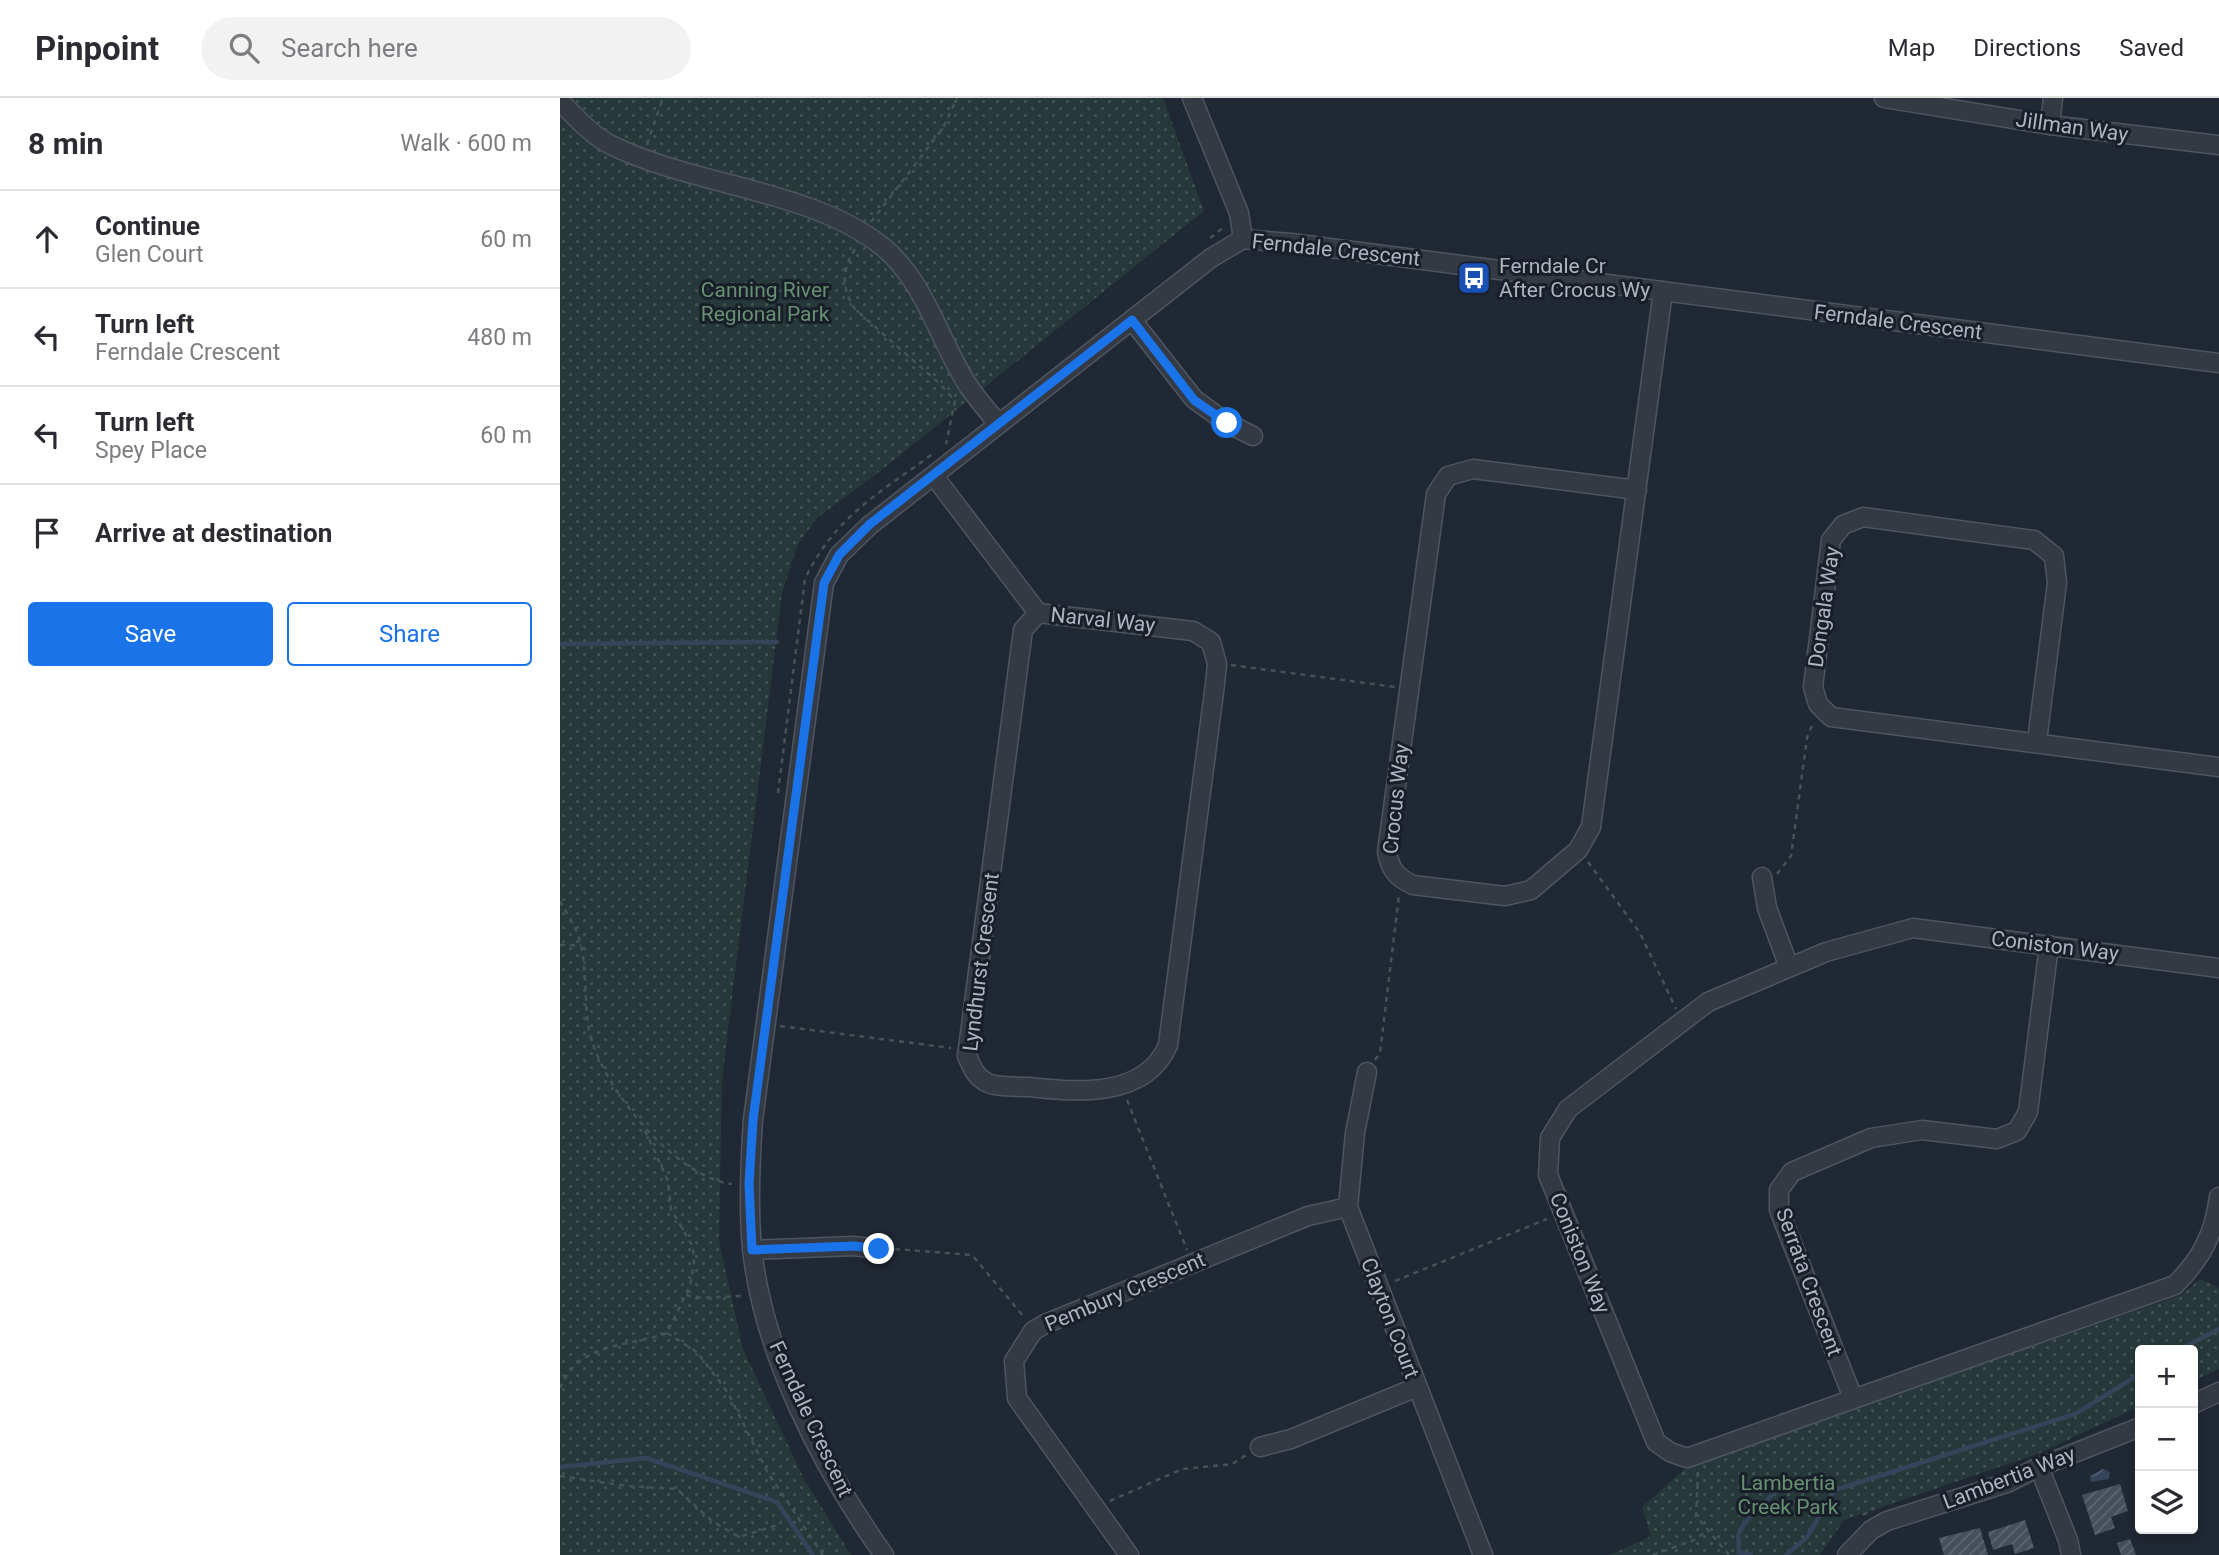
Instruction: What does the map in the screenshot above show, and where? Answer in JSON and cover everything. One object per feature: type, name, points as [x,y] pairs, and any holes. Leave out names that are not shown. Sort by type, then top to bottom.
[{"type":"street","points":[[1192,98],[1239,212],[1242,239]]},
{"type":"street","name":"Jillman Way","points":[[1884,98],[2050,125],[2219,145]]},
{"type":"street","points":[[2050,125],[2053,98]]},
{"type":"street","points":[[563,104],[610,145],[816,211],[864,234],[885,248],[914,286],[969,386],[998,424]]},
{"type":"street","name":"Ferndale Crescent","points":[[884,1555],[843,1491],[786,1376],[764,1307],[752,1250],[749,1184],[753,1120],[824,583],[830,568],[849,544],[1211,258],[1242,239],[1291,243],[2219,363]]},
{"type":"street","name":"Crocus Way","points":[[1637,490],[1473,469],[1448,476],[1436,495],[1387,852],[1390,868],[1403,880],[1413,885],[1506,896],[1531,890],[1578,850],[1591,827],[1637,490],[1663,291]]},
{"type":"street","points":[[1132,320],[1194,400],[1227,423],[1252,436]]},
{"type":"street","name":"Narval Way","points":[[934,475],[1038,613],[1193,631],[1211,642]]},
{"type":"street","name":"Dongala Way","points":[[1822,708],[1813,687],[1831,540],[1843,525],[1863,517],[2034,540],[2054,556],[2057,583],[2037,741]]},
{"type":"street","name":"Lyndhurst Crescent","points":[[1038,613],[1023,630],[967,1056],[974,1072],[988,1083],[1082,1093],[1145,1074],[1161,1060],[1168,1045],[1217,664],[1211,642]]},
{"type":"street","points":[[1822,708],[1831,717],[2037,741],[2219,767]]},
{"type":"street","points":[[1762,877],[1767,908],[1789,967]]},
{"type":"street","name":"Coniston Way","points":[[1695,1455],[1687,1458],[1670,1452],[1657,1442],[1548,1175],[1550,1138],[1557,1122],[1568,1109],[1708,1002],[1826,951],[1913,928],[2219,968]]},
{"type":"street","name":"Serrata Crescent","points":[[1853,1398],[1779,1210],[1779,1190],[1792,1172],[1871,1138],[1922,1130],[1997,1139],[2017,1131],[2028,1112],[2049,945]]},
{"type":"street","name":"Clayton Court","points":[[1367,1072],[1351,1158],[1348,1206],[1483,1555]]},
{"type":"street","points":[[1695,1455],[2175,1285],[2206,1248],[2215,1226],[2219,1197]]},
{"type":"street","name":"Pembury Crescent","points":[[1129,1555],[1017,1398],[1014,1361],[1033,1331],[1045,1324],[1308,1216],[1348,1206]]},
{"type":"street","points":[[752,1250],[854,1246],[879,1249]]},
{"type":"street","points":[[1260,1447],[1291,1439],[1417,1387]]},
{"type":"street","points":[[2198,1402],[2219,1392]]},
{"type":"street","name":"Lambertia Way","points":[[1847,1555],[1871,1530],[1887,1521],[2007,1483],[2039,1466],[2135,1429]]},
{"type":"street","points":[[2039,1466],[2068,1540],[2071,1555]]},
{"type":"path","points":[[643,157],[663,98]]},
{"type":"path","points":[[1217,664],[1409,689]]},
{"type":"path","points":[[1762,877],[1776,875],[1791,856],[1807,738],[1822,708]]},
{"type":"path","points":[[1578,850],[1640,933],[1672,1003],[1684,1020]]},
{"type":"path","points":[[1367,1072],[1380,1053],[1396,908],[1403,880]]},
{"type":"path","points":[[560,901],[581,945],[589,1030],[599,1062],[641,1123],[668,1181],[671,1209],[693,1247],[694,1263],[685,1294],[667,1333],[640,1343],[608,1345],[589,1352],[569,1370],[560,1388]]},
{"type":"path","points":[[560,945],[581,945]]},
{"type":"path","points":[[766,1024],[968,1049]]},
{"type":"path","points":[[1122,1083],[1193,1263]]},
{"type":"path","points":[[641,1123],[679,1160],[720,1182],[733,1184]]},
{"type":"path","points":[[1378,1289],[1563,1212]]},
{"type":"path","points":[[879,1249],[972,1255],[1033,1331]]},
{"type":"path","points":[[685,1294],[702,1298],[746,1296]]},
{"type":"path","points":[[667,1333],[696,1352],[728,1393],[768,1473],[823,1555]]},
{"type":"path","points":[[1096,1510],[1117,1496],[1182,1469],[1232,1464],[1260,1447]]},
{"type":"path","points":[[1695,1455],[1699,1464],[1696,1516],[1728,1555]]},
{"type":"path","points":[[560,1476],[626,1486],[677,1489],[712,1521],[738,1537],[781,1524]]},
{"type":"path","points":[[1653,1555],[1694,1539],[1707,1530]]},
{"type":"green space","name":"Canning River Regional Park","points":[[560,98],[1163,98],[1204,211],[874,476],[817,518],[797,546],[782,593],[722,1078],[719,1241],[743,1349],[803,1477],[851,1555],[560,1555]]},
{"type":"green space","name":"Lambertia Creek Park","points":[[2200,1279],[2219,1288],[2219,1369],[2198,1379],[2198,1345],[2135,1345],[2135,1408],[2040,1453],[1844,1520],[1820,1555],[1610,1555],[1651,1536],[1642,1507],[1688,1466],[2181,1295]]},
{"type":"water","points":[[2103,1469],[2110,1472],[2109,1479],[2091,1482],[2090,1476]]},
{"type":"building","points":[[2120,1484],[2128,1511],[2111,1517],[2115,1528],[2095,1535],[2082,1495]]},
{"type":"building","points":[[2025,1520],[2034,1548],[2015,1554],[2012,1544],[1993,1550],[1988,1532]]},
{"type":"building","points":[[1980,1528],[1988,1555],[1944,1555],[1939,1538]]},
{"type":"building","points":[[2130,1539],[2136,1555],[2121,1555],[2117,1543]]},
{"type":"waterway","points":[[560,644],[777,642]]},
{"type":"waterway","points":[[2189,1345],[2219,1329]]},
{"type":"waterway","points":[[1786,1555],[1807,1537],[1835,1490],[2075,1414],[2135,1377]]},
{"type":"waterway","points":[[560,1467],[646,1458],[777,1502],[813,1555]]},
{"type":"waterway","points":[[1739,1552],[1738,1535],[1745,1522],[1786,1481],[1835,1490]]},
{"type":"waterway","points":[[1739,1552],[1751,1555]]},
{"type":"place","name":"Ferndale Cr After Crocus Wy","points":[[1474,278]]},
{"type":"route","points":[[879,1249],[854,1246],[752,1250],[749,1184],[753,1120],[820,602],[830,568],[870,524],[1132,320],[1194,400],[1227,423]]}]
